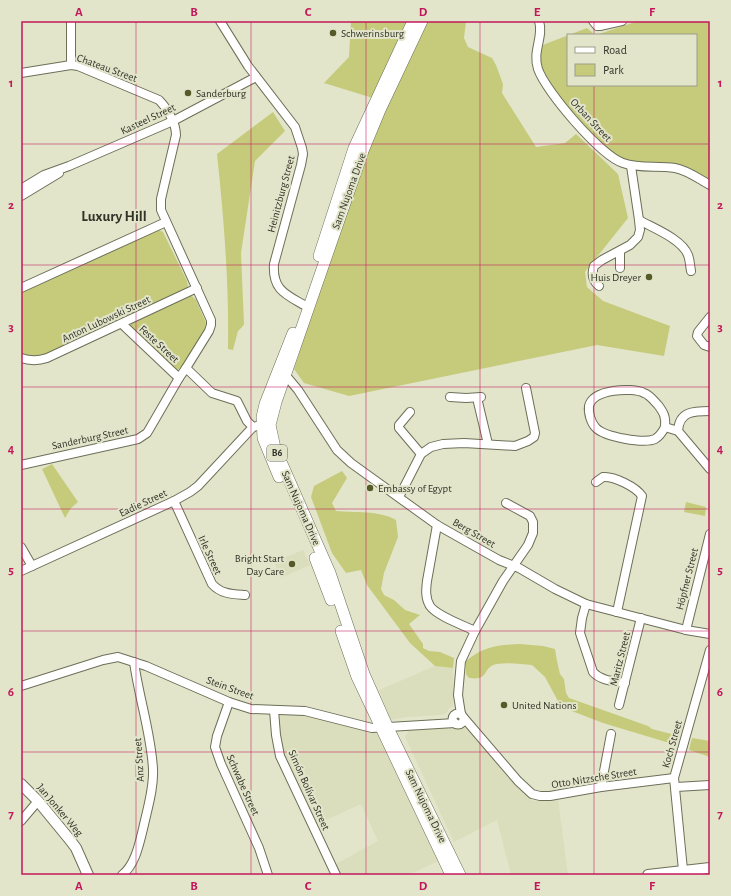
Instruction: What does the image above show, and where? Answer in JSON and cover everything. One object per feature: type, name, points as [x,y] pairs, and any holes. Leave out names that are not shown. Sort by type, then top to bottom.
[{"type":"highway","name":"Sam Nujoma Drive","points":[[306,306],[332,212],[354,148],[413,21]]},
{"type":"highway","name":"Sam Nujoma Drive","points":[[422,21],[380,110],[363,151],[283,372],[265,404],[262,417],[262,426],[263,438],[272,462],[328,591],[353,668],[460,875]]},
{"type":"highway","name":"Sam Nujoma Drive","points":[[384,728],[451,875]]},
{"type":"main road","name":"Jan Jonker Weg","points":[[21,784],[38,801],[76,848],[88,875]]},
{"type":"main road","points":[[648,875],[710,868]]},
{"type":"street","points":[[71,21],[71,65]]},
{"type":"street","name":"Heinitzburg Street","points":[[220,21],[256,77],[295,127],[302,148],[302,165],[274,264],[273,273],[274,280],[279,288],[306,306]]},
{"type":"street","name":"Orban Street","points":[[539,21],[536,56],[538,68],[542,78],[565,109],[592,140],[618,161],[631,166],[677,168],[710,186]]},
{"type":"street","points":[[593,21],[600,26],[622,21]]},
{"type":"street","name":"Chateau Street","points":[[21,73],[71,65],[90,71],[155,98],[163,105],[173,121]]},
{"type":"street","name":"Kasteel Street","points":[[21,189],[44,175],[69,166],[173,121],[256,77]]},
{"type":"street","points":[[173,121],[176,135],[161,198],[161,210],[211,320],[209,331],[186,368]]},
{"type":"street","name":"Kasteel Street","points":[[21,196],[69,166]]},
{"type":"street","points":[[599,286],[592,278],[594,266],[630,245],[638,237],[640,230],[631,166]]},
{"type":"street","points":[[639,220],[671,237],[686,250],[691,271]]},
{"type":"street","points":[[21,288],[166,222]]},
{"type":"street","points":[[620,251],[620,268]]},
{"type":"street","name":"Anton Lubowski Street","points":[[21,358],[38,361],[47,358],[197,288]]},
{"type":"street","points":[[710,317],[698,332],[697,336],[704,345],[710,347]]},
{"type":"street","name":"Feste Street","points":[[122,324],[179,378],[186,368],[212,393],[236,402],[247,421],[262,426]]},
{"type":"street","name":"Berg Street","points":[[283,372],[298,390],[337,450],[351,463],[437,525],[499,560],[514,565],[555,589],[586,604],[686,630],[710,634]]},
{"type":"street","name":"Sanderburg Street","points":[[21,465],[143,437],[150,428],[179,378]]},
{"type":"street","points":[[399,497],[421,454],[436,445],[464,443],[515,446],[528,441],[534,436],[526,388]]},
{"type":"street","points":[[666,418],[665,427],[656,439],[646,441],[633,440],[598,430],[593,425],[589,412],[589,405],[595,397],[601,394],[628,389],[634,390],[649,396],[666,418],[672,421],[679,421]]},
{"type":"street","points":[[450,397],[479,398],[488,444]]},
{"type":"street","points":[[678,431],[679,421],[686,414],[696,411],[710,411]]},
{"type":"street","points":[[410,412],[399,428],[421,454]]},
{"type":"street","name":"Eadie Street","points":[[21,571],[174,501],[198,486],[262,426]]},
{"type":"street","points":[[665,427],[678,431],[710,469]]},
{"type":"street","points":[[596,482],[603,477],[615,478],[637,491],[642,496],[617,612]]},
{"type":"street","name":"Irle Street","points":[[174,501],[212,584],[223,592],[245,595]]},
{"type":"street","points":[[458,718],[460,665],[475,631],[502,581],[521,556],[533,532],[533,522],[530,516],[527,513],[506,503]]},
{"type":"street","points":[[437,525],[426,589],[428,601],[430,606],[436,612],[475,631]]},
{"type":"street","name":"Höpfner Street","points":[[686,630],[710,534]]},
{"type":"street","points":[[21,547],[32,566]]},
{"type":"street","points":[[586,604],[580,633],[593,672],[596,676],[604,680],[625,683]]},
{"type":"street","name":"Maritz Street","points":[[619,705],[641,618]]},
{"type":"street","name":"Koch Street","points":[[683,870],[674,778],[710,650]]},
{"type":"street","name":"Stein Street","points":[[21,686],[118,657],[134,662],[229,702],[251,709],[304,711],[362,726],[384,728],[440,724],[458,718]]},
{"type":"street","name":"Anz Street","points":[[122,875],[131,865],[141,838],[152,788],[153,771],[149,738],[134,662]]},
{"type":"street","name":"Schwabe Street","points":[[229,702],[217,736],[216,747],[221,764],[259,848],[268,875]]},
{"type":"street","name":"Simón Bolívar Street","points":[[274,710],[276,735],[280,756],[336,875]]},
{"type":"street","name":"Otto Nitzsche Street","points":[[458,718],[473,729],[518,781],[532,794],[550,796],[601,787],[674,778]]},
{"type":"street","points":[[601,787],[611,734]]},
{"type":"street","points":[[676,787],[710,785]]},
{"type":"street","points":[[21,820],[38,801]]},
{"type":"shaded area","name":"Bright Start Day Care","points":[[303,550],[310,565],[281,578],[274,562]]},
{"type":"shaded area","points":[[435,666],[453,668],[453,707],[449,708],[447,713],[441,715],[407,717],[391,720],[379,690]]},
{"type":"shaded area","points":[[281,710],[380,728],[443,859],[408,875],[341,875],[336,864],[378,841],[361,804],[317,824],[281,747],[278,715]]},
{"type":"shaded area","points":[[464,727],[533,801],[558,799],[568,875],[511,875],[497,820],[454,842],[405,737],[410,728]]},
{"type":"green space","points":[[351,21],[413,21],[376,99],[324,83],[349,57]]},
{"type":"green space","points":[[426,21],[466,21],[464,38],[468,47],[492,58],[503,84],[502,93],[536,147],[565,143],[576,134],[618,174],[628,218],[585,272],[587,287],[603,301],[670,326],[664,356],[597,345],[349,396],[304,383],[294,369],[365,151]]},
{"type":"green space","points":[[638,21],[710,21],[710,183],[679,165],[630,162],[619,158],[598,141],[562,102],[539,67],[540,46],[567,35],[567,86],[697,86],[697,34],[599,34]]},
{"type":"green space","points":[[587,28],[594,34],[572,34]]},
{"type":"green space","points":[[273,112],[285,131],[255,161],[241,253],[244,324],[238,331],[233,350],[228,349],[226,251],[217,154]]},
{"type":"green space","points":[[159,230],[163,232],[187,281],[188,286],[185,290],[46,356],[34,358],[21,355],[21,291]]},
{"type":"green space","points":[[188,296],[192,296],[196,300],[206,323],[205,330],[182,367],[177,370],[172,368],[130,327],[132,322]]},
{"type":"green space","points":[[52,464],[78,502],[71,508],[65,518],[42,469]]},
{"type":"green space","points":[[342,471],[347,478],[332,503],[336,511],[375,513],[396,520],[398,537],[384,573],[381,589],[384,595],[394,600],[405,610],[420,615],[409,624],[423,644],[423,648],[429,651],[440,652],[454,658],[453,668],[435,666],[410,643],[367,585],[361,570],[346,573],[332,553],[311,497],[314,486]]},
{"type":"green space","points":[[686,502],[706,507],[705,516],[684,512]]},
{"type":"green space","points":[[520,644],[543,646],[555,649],[560,674],[564,679],[566,693],[569,698],[648,726],[652,729],[679,736],[676,745],[603,723],[569,710],[559,703],[545,677],[532,665],[501,663],[489,668],[480,678],[469,678],[466,674],[466,661],[479,652],[492,647]]},
{"type":"green space","points":[[692,738],[710,741],[710,757],[689,750]]},
{"type":"place","name":"Schwerinsburg","points":[[333,33]]},
{"type":"place","name":"Sanderburg","points":[[188,93]]},
{"type":"place","name":"Huis Dreyer","points":[[649,277]]},
{"type":"place","name":"Embassy of Egypt","points":[[370,488]]},
{"type":"place","name":"Bright Start Day Care","points":[[292,564]]},
{"type":"place","name":"United Nations","points":[[504,705]]},
{"type":"district","name":"Luxury Hill","points":[[114,216]]}]
